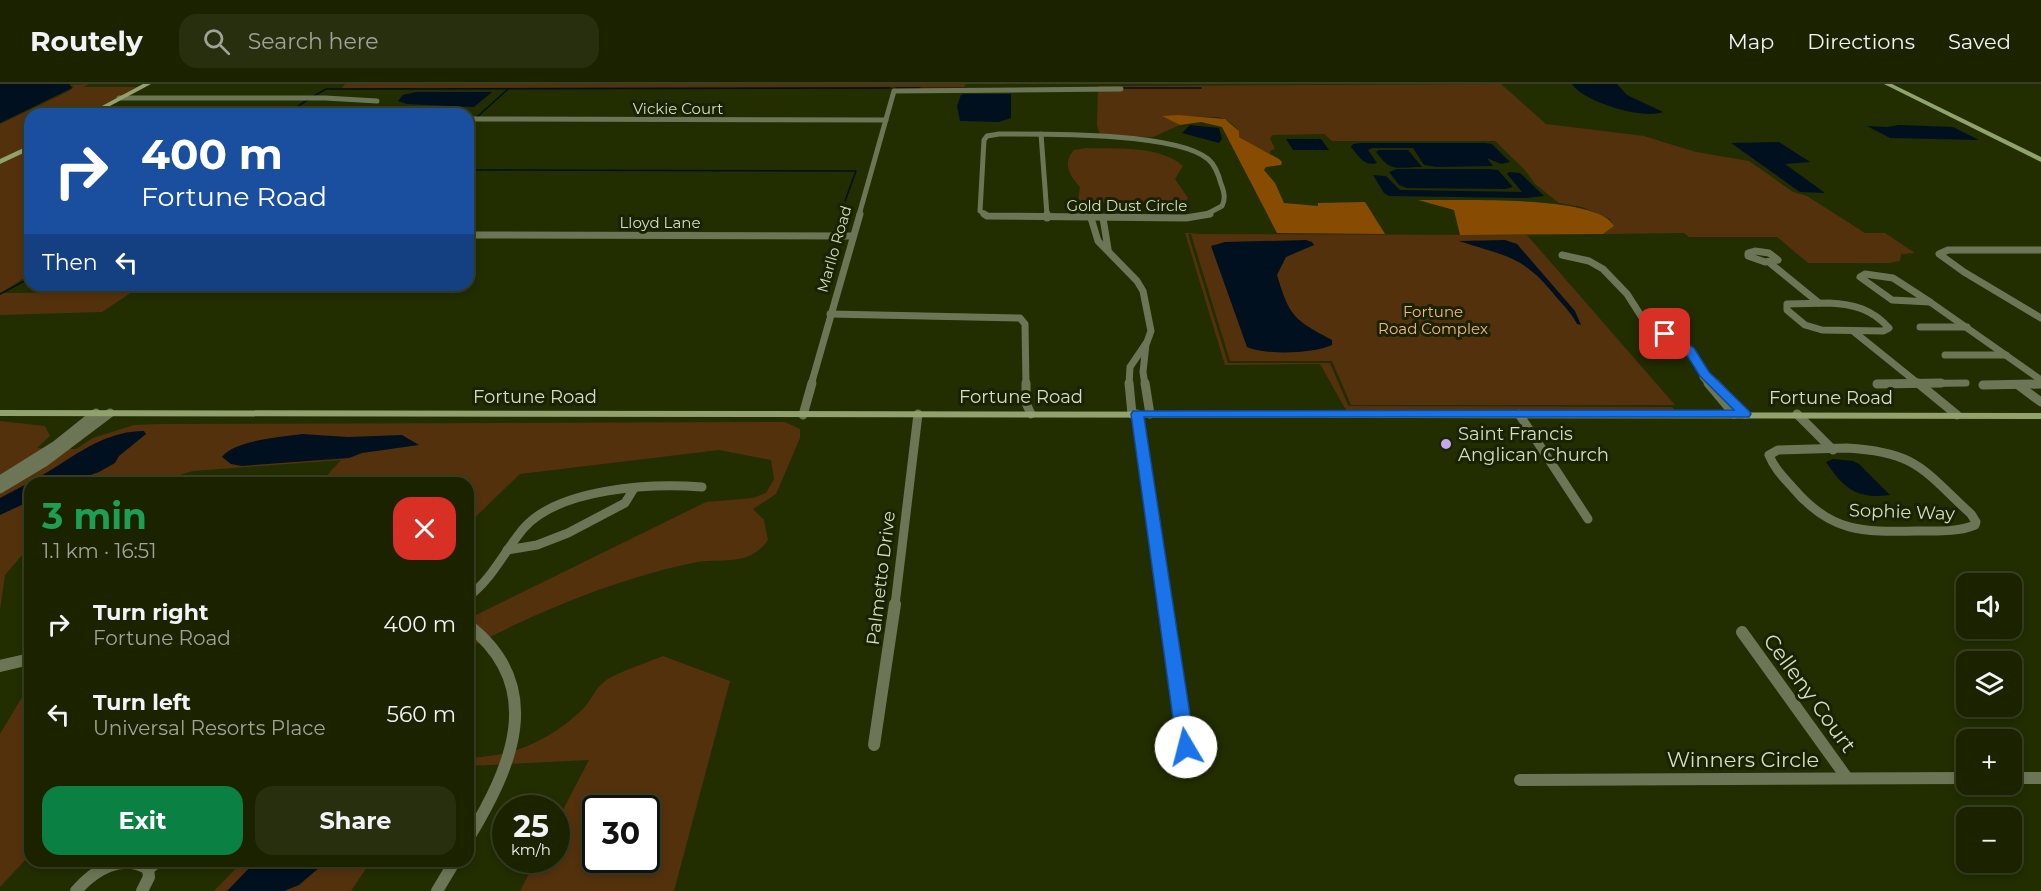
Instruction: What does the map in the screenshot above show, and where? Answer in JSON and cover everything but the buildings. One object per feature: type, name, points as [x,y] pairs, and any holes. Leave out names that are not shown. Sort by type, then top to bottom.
[{"type":"street","points":[[101,108],[148,84]]},
{"type":"street","points":[[1887,84],[2041,160]]},
{"type":"street","name":"Marllo Road","points":[[803,415],[851,236],[894,91],[1120,89]]},
{"type":"street","points":[[119,98],[325,98],[377,101]]},
{"type":"street","name":"Vickie Court","points":[[474,119],[886,120]]},
{"type":"street","name":"Gold Dust Circle","points":[[995,134],[1041,134],[1071,134],[1153,142],[1195,152],[1212,164],[1225,197],[1224,205],[1219,213],[1186,218],[999,218],[984,215],[980,211],[984,138],[995,134]]},
{"type":"street","points":[[1041,134],[1047,218]]},
{"type":"street","points":[[0,162],[24,150]]},
{"type":"street","points":[[1091,218],[1098,241],[1142,287],[1151,331],[1143,359],[1150,414]]},
{"type":"street","points":[[1103,218],[1108,249]]},
{"type":"street","name":"Lloyd Lane","points":[[474,235],[851,236]]},
{"type":"street","points":[[2041,250],[1948,250],[1939,254],[1964,272],[2041,318]]},
{"type":"street","points":[[1562,255],[1589,261],[1603,269],[1627,294],[1643,319],[1690,350],[1704,374],[1702,377],[1739,414]]},
{"type":"street","points":[[1770,263],[1819,303]]},
{"type":"street","points":[[1930,302],[1892,300],[1861,275],[1890,275],[1930,302],[1967,327],[2041,382]]},
{"type":"street","points":[[1787,304],[1850,304],[1864,307],[1889,328],[1882,331],[1853,331],[1822,330],[1805,325],[1787,310],[1787,304]]},
{"type":"street","points":[[830,315],[1020,318],[1025,324],[1026,403],[1031,414]]},
{"type":"street","points":[[1920,327],[1967,327]]},
{"type":"street","points":[[1853,331],[1958,415]]},
{"type":"street","points":[[1147,342],[1134,358],[1128,378],[1186,747]]},
{"type":"street","points":[[1945,355],[2006,355]]},
{"type":"street","points":[[1128,378],[1144,379]]},
{"type":"street","points":[[1983,385],[2018,385],[2041,382]]},
{"type":"street","points":[[1877,384],[1966,383]]},
{"type":"street","points":[[2018,385],[2041,402]]},
{"type":"street","name":"Fortune Road","points":[[0,413],[2041,416]]},
{"type":"street","points":[[0,480],[59,442],[96,413]]},
{"type":"street","points":[[0,489],[73,442],[110,413]]},
{"type":"street","name":"Palmetto Drive","points":[[874,745],[892,628],[918,414]]},
{"type":"street","points":[[1519,414],[1588,519]]},
{"type":"street","points":[[1793,414],[1828,450]]},
{"type":"street","points":[[59,442],[73,442]]},
{"type":"street","name":"Sophie Way","points":[[1778,450],[1828,450],[1877,450],[1905,457],[1971,514],[1976,522],[1975,525],[1963,530],[1862,530],[1847,528],[1828,521],[1818,514],[1769,458],[1770,454],[1778,450]]},
{"type":"street","points":[[474,591],[487,578],[524,528],[549,508],[573,500],[633,490],[687,484],[702,487]]},
{"type":"street","points":[[507,550],[522,550],[543,542],[625,503],[633,490]]},
{"type":"street","points":[[474,630],[486,639],[504,662],[514,696],[514,741],[496,792],[474,829]]},
{"type":"street","name":"Celleny Court","points":[[1742,632],[1847,778]]},
{"type":"street","points":[[0,666],[24,660]]},
{"type":"street","name":"Winners Circle","points":[[1520,780],[1956,778]]},
{"type":"street","points":[[2022,778],[2041,778]]},
{"type":"street","points":[[76,891],[88,878],[106,867]]},
{"type":"street","points":[[144,867],[148,869]]},
{"type":"street","points":[[437,891],[451,867]]},
{"type":"street","points":[[142,891],[149,877],[148,869]]},
{"type":"green space","points":[[345,84],[966,84],[964,87],[342,88]]},
{"type":"green space","points":[[1501,84],[1546,124],[1644,136],[1696,152],[1749,161],[1793,192],[1807,196],[1865,233],[1885,233],[1915,253],[1901,254],[1900,261],[1889,263],[1808,263],[1777,237],[1689,237],[1684,233],[1603,234],[1614,226],[1610,219],[1582,207],[1559,203],[1535,184],[1525,170],[1495,141],[1332,141],[1324,134],[1273,135],[1270,138],[1275,149],[1270,151],[1270,154],[1239,137],[1239,131],[1235,126],[1218,117],[1163,116],[1180,125],[1153,137],[1100,136],[1097,125],[1098,86]]},
{"type":"green space","points":[[70,85],[138,87],[99,108],[33,108],[69,91],[74,87]]},
{"type":"green space","points":[[24,113],[24,148],[0,161],[0,124]]},
{"type":"green space","points":[[1086,148],[1150,151],[1173,159],[1183,166],[1175,179],[1188,198],[1185,203],[1081,203],[1078,200],[1080,187],[1071,174],[1068,160],[1074,150]]},
{"type":"green space","points":[[24,151],[24,278],[1,293],[132,292],[102,312],[0,315],[0,164]]},
{"type":"green space","points":[[1185,233],[1200,233],[1188,234],[1228,363],[1330,363],[1348,405],[1351,406],[1672,407],[1676,412],[1347,412],[1320,364],[1225,365]]},
{"type":"green space","name":"Fortune Road Complex","points":[[1191,234],[1527,235],[1675,405],[1351,405],[1332,361],[1230,361]]},
{"type":"green space","points":[[0,421],[45,426],[50,436],[37,448],[76,449],[93,438],[134,425],[161,424],[785,422],[800,429],[800,438],[776,494],[753,509],[764,520],[768,540],[752,555],[733,560],[692,563],[636,577],[554,607],[476,644],[474,642],[474,616],[706,502],[753,498],[766,493],[774,479],[771,460],[719,450],[520,474],[474,518],[474,477],[325,477],[341,460],[193,471],[174,477],[24,477],[24,553],[5,575],[0,610]]},
{"type":"green space","points":[[663,656],[730,681],[674,891],[520,891],[529,873],[570,873],[570,796],[589,760],[474,766],[474,758],[515,750],[542,739],[581,711],[601,685],[623,671]]},
{"type":"green space","points":[[24,694],[24,861],[0,887],[0,734]]},
{"type":"green space","points":[[237,867],[367,867],[351,891],[214,891]]},
{"type":"shaded area","points":[[1162,116],[1225,119],[1239,131],[1239,137],[1279,159],[1282,162],[1281,165],[1266,167],[1264,170],[1275,183],[1284,203],[1318,206],[1318,203],[1365,202],[1385,234],[1277,233],[1222,127],[1201,122],[1180,125]]},
{"type":"shaded area","points":[[1418,200],[1492,200],[1555,204],[1603,216],[1614,226],[1603,234],[1460,235],[1454,210]]},
{"type":"water","points":[[0,84],[69,84],[72,88],[31,108],[24,108],[24,111],[0,123]]},
{"type":"water","points":[[1572,84],[1617,84],[1627,95],[1663,112],[1642,114],[1615,108],[1588,97]]},
{"type":"water","points":[[416,92],[492,92],[474,107],[407,104],[398,101],[403,95]]},
{"type":"water","points":[[1011,94],[1011,118],[999,122],[960,121],[957,106],[961,95]]},
{"type":"water","points":[[1190,125],[1219,128],[1222,139],[1219,143],[1182,133]]},
{"type":"water","points":[[1867,126],[1953,127],[1979,140],[1890,138]]},
{"type":"water","points":[[1286,139],[1321,139],[1329,150],[1293,150]]},
{"type":"water","points":[[1779,142],[1810,162],[1785,164],[1825,193],[1800,192],[1731,143]]},
{"type":"water","points":[[1485,143],[1492,144],[1510,162],[1501,164],[1487,158],[1493,166],[1437,167],[1424,165],[1413,148],[1372,148],[1368,150],[1377,163],[1372,164],[1362,160],[1351,147],[1353,144]]},
{"type":"water","points":[[1379,150],[1408,150],[1422,167],[1391,166],[1381,159],[1376,152]]},
{"type":"water","points":[[1397,169],[1498,170],[1513,187],[1505,189],[1407,188],[1399,185],[1389,172]]},
{"type":"water","points":[[1509,172],[1520,173],[1544,196],[1526,198],[1389,196],[1384,193],[1373,175],[1386,176],[1400,190],[1522,192],[1507,174]]},
{"type":"water","points":[[1306,240],[1314,245],[1286,257],[1277,275],[1286,300],[1295,316],[1332,340],[1332,345],[1313,350],[1289,352],[1255,350],[1247,347],[1211,246],[1225,242]]},
{"type":"water","points":[[1505,240],[1517,244],[1575,311],[1581,325],[1577,324],[1545,284],[1524,265],[1513,259],[1459,241]]},
{"type":"water","points":[[144,431],[146,434],[119,456],[115,463],[99,472],[85,477],[39,477],[100,441]]},
{"type":"water","points":[[302,434],[348,437],[402,435],[419,445],[362,453],[349,458],[242,466],[231,464],[222,457],[228,451],[247,443]]},
{"type":"water","points":[[1833,459],[1853,461],[1859,464],[1890,495],[1869,496],[1852,490],[1839,479],[1826,462]]},
{"type":"water","points":[[24,485],[24,504],[0,515],[0,498]]},
{"type":"water","points":[[250,867],[320,867],[299,885],[284,891],[227,891]]},
{"type":"waterway","points":[[314,96],[326,89],[890,88]]},
{"type":"waterway","points":[[896,88],[920,88]]},
{"type":"waterway","points":[[1121,88],[1201,88]]},
{"type":"waterway","points":[[477,117],[508,89]]},
{"type":"waterway","points":[[295,108],[309,99]]},
{"type":"waterway","points":[[474,170],[856,171],[845,201]]},
{"type":"waterway","points":[[0,294],[24,281]]},
{"type":"place","name":"Saint Francis Anglican Church","points":[[1446,444]]},
{"type":"route","points":[[1186,747],[1137,414],[1744,414],[1710,377],[1704,374],[1690,350],[1665,334]]}]
